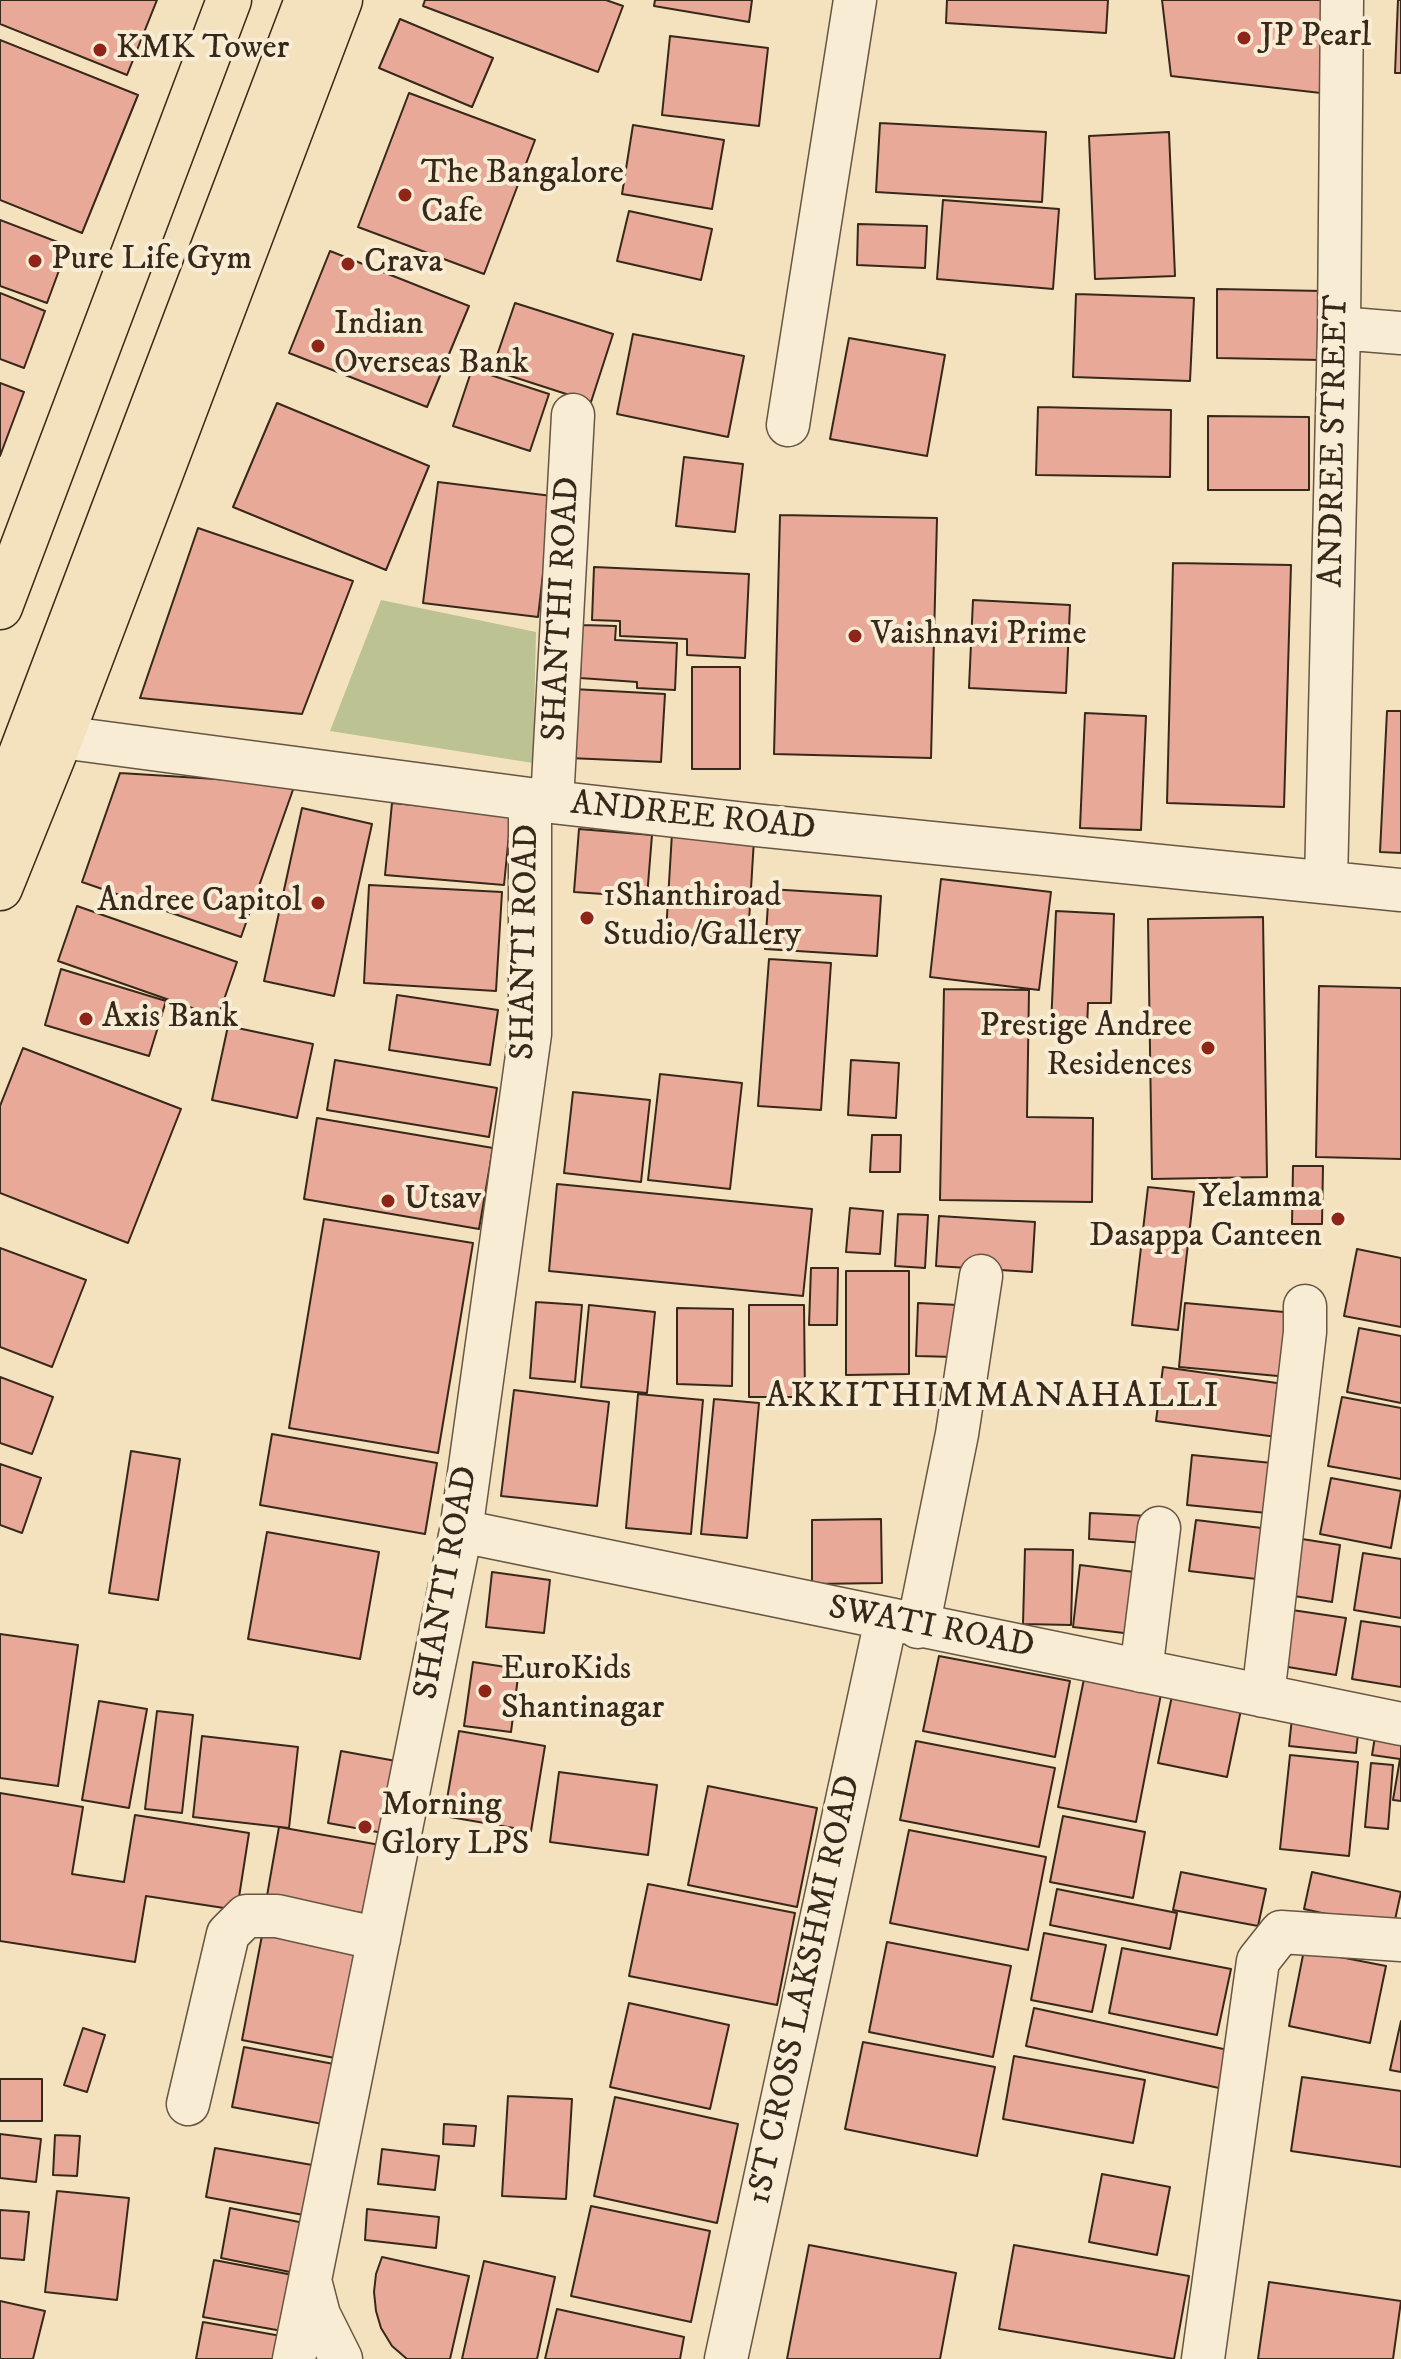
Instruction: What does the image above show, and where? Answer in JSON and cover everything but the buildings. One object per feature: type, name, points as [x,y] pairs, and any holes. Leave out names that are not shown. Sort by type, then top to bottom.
[{"type":"main road","points":[[0,607],[229,0]]},
{"type":"main road","points":[[0,734],[277,0]]},
{"type":"main road","points":[[0,809],[307,0]]},
{"type":"main road","points":[[0,888],[61,737],[340,0]]},
{"type":"street","points":[[788,425],[855,0]]},
{"type":"street","name":"ANDREE STREET","points":[[1326,882],[1339,328],[1342,0]]},
{"type":"street","points":[[1339,328],[1401,333]]},
{"type":"street","name":"SHANTHI ROAD","points":[[541,800],[573,415]]},
{"type":"street","name":"ANDREE ROAD","points":[[61,737],[755,825],[1401,890]]},
{"type":"street","name":"SHANTI ROAD","points":[[294,2359],[461,1531],[530,1034],[541,800]]},
{"type":"street","name":"1ST CROSS LAKSHMI ROAD","points":[[726,2359],[902,1623],[957,1434],[981,1276]]},
{"type":"street","points":[[1263,1696],[1305,1332],[1305,1306]]},
{"type":"street","points":[[1141,1671],[1159,1528]]},
{"type":"street","name":"SWATI ROAD","points":[[461,1531],[1401,1724]]},
{"type":"street","points":[[188,2104],[228,1934],[246,1916],[277,1916],[379,1939]]},
{"type":"street","points":[[1203,2359],[1258,1961],[1281,1932],[1401,1940]]},
{"type":"street","points":[[310,2279],[319,2315],[341,2359]]},
{"type":"green space","points":[[381,600],[536,632],[533,763],[330,731]]},
{"type":"place","name":"JP Pearl","points":[[1244,38]]},
{"type":"place","name":"KMK Tower","points":[[100,50]]},
{"type":"place","name":"The Bangalore Cafe","points":[[405,195]]},
{"type":"place","name":"Pure Life Gym","points":[[35,261]]},
{"type":"place","name":"Crava","points":[[348,264]]},
{"type":"place","name":"Indian Overseas Bank","points":[[318,346]]},
{"type":"place","name":"Vaishnavi Prime","points":[[855,636]]},
{"type":"place","name":"Andree Capitol","points":[[318,903]]},
{"type":"place","name":"1Shanthiroad Studio/Gallery","points":[[587,918]]},
{"type":"place","name":"Axis Bank","points":[[86,1019]]},
{"type":"place","name":"Prestige Andree Residences","points":[[1208,1048]]},
{"type":"place","name":"Utsav","points":[[388,1201]]},
{"type":"place","name":"Yelamma Dasappa Canteen","points":[[1338,1219]]},
{"type":"place","name":"EuroKids Shantinagar","points":[[485,1691]]},
{"type":"place","name":"Morning Glory LPS","points":[[365,1827]]},
{"type":"district","name":"AKKITHIMMANAHALLI","points":[[993,1399]]}]
